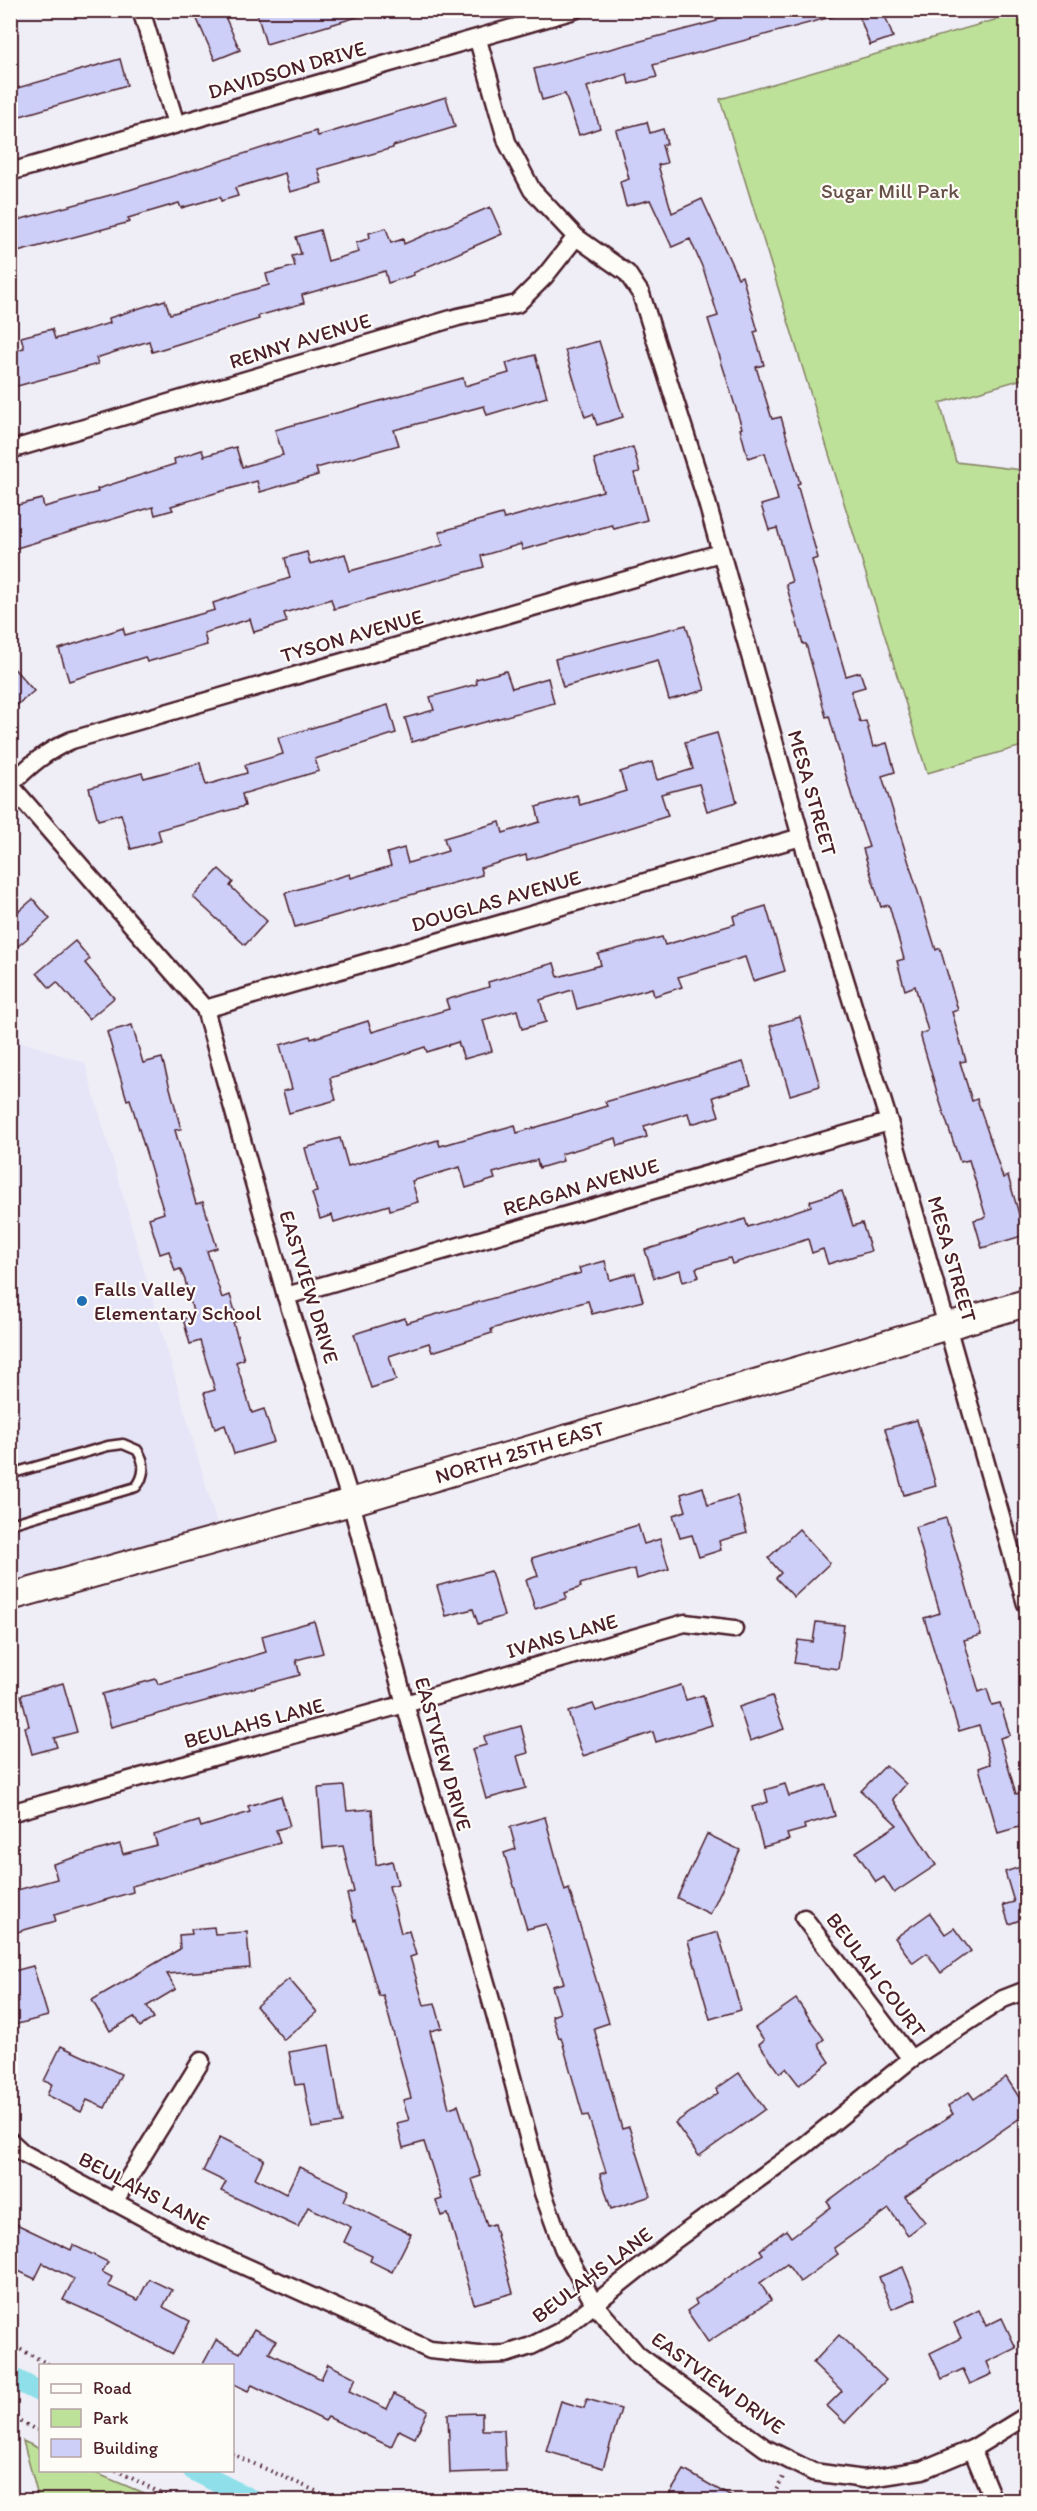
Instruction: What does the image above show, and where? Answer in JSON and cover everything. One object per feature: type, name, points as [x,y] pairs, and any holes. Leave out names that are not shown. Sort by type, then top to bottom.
[{"type":"main road","name":"NORTH 25TH EAST","points":[[10,1598],[351,1502],[1026,1303]]},
{"type":"street","points":[[141,10],[176,124]]},
{"type":"street","name":"DAVIDSON DRIVE","points":[[10,172],[478,40],[575,10]]},
{"type":"street","name":"MESA STREET","points":[[478,40],[507,142],[532,189],[576,237],[627,273],[641,294],[706,499],[801,837],[889,1122],[1026,1604]]},
{"type":"street","name":"RENNY AVENUE","points":[[10,450],[458,317],[517,304],[545,276],[576,237]]},
{"type":"street","name":"TYSON AVENUE","points":[[10,785],[33,761],[72,740],[720,553]]},
{"type":"street","name":"EASTVIEW DRIVE","points":[[10,785],[205,1009],[286,1296],[351,1502],[405,1704],[495,2014],[543,2193],[563,2248],[595,2305],[638,2355],[765,2448],[813,2472],[864,2479],[922,2470],[972,2449],[1026,2416]]},
{"type":"street","name":"DOUGLAS AVENUE","points":[[205,1009],[801,837]]},
{"type":"street","name":"REAGAN AVENUE","points":[[286,1296],[889,1122]]},
{"type":"street","name":"IVANS LANE","points":[[405,1704],[685,1623],[734,1629]]},
{"type":"street","name":"BEULAHS LANE","points":[[10,1813],[405,1704]]},
{"type":"street","name":"BEULAH COURT","points":[[804,1918],[911,2059]]},
{"type":"street","name":"BEULAHS LANE","points":[[10,2141],[23,2153],[180,2237],[430,2350],[480,2355],[506,2354],[531,2346],[559,2332],[675,2240],[804,2146],[911,2059],[1004,1999],[1026,1990]]},
{"type":"street","points":[[114,2202],[201,2061]]},
{"type":"street","points":[[972,2449],[993,2500]]},
{"type":"lane","points":[[10,1474],[108,1446],[123,1444],[137,1450],[144,1467],[142,1480],[136,1487],[10,1524]]},
{"type":"path","points":[[10,2344],[48,2364]]},
{"type":"path","points":[[10,2416],[39,2431]]},
{"type":"path","points":[[234,2455],[336,2500]]},
{"type":"path","points":[[771,2500],[791,2461]]},
{"type":"path","points":[[120,2472],[174,2500]]},
{"type":"shaded area","name":"Falls Valley Elementary School","points":[[11,1038],[85,1063],[221,1538],[11,1598]]},
{"type":"green space","name":"Sugar Mill Park","points":[[1026,11],[1026,378],[940,403],[956,462],[1022,470],[1026,484],[1026,745],[927,773],[720,99]]},
{"type":"green space","points":[[23,2441],[39,2449],[39,2472],[93,2472],[160,2500],[39,2500]]},
{"type":"building","points":[[193,10],[222,10],[240,50],[215,60]]},
{"type":"building","points":[[256,10],[363,10],[364,15],[266,44]]},
{"type":"building","points":[[745,10],[834,10],[835,16],[653,65],[657,77],[629,84],[627,74],[587,87],[600,128],[579,135],[565,94],[542,100],[534,69],[717,21],[716,19]]},
{"type":"building","points":[[857,10],[883,10],[893,37],[870,45]]},
{"type":"building","points":[[120,59],[127,85],[10,119],[10,90]]},
{"type":"building","points":[[446,97],[455,127],[393,146],[393,148],[318,169],[322,183],[290,192],[285,173],[235,188],[238,196],[221,201],[220,197],[181,208],[179,203],[128,218],[130,222],[10,254],[10,222],[129,190],[316,131],[318,136]]},
{"type":"building","points":[[647,122],[650,133],[663,129],[667,144],[662,145],[667,163],[658,165],[672,213],[702,199],[738,278],[742,276],[758,331],[754,332],[764,365],[756,367],[772,419],[781,417],[818,558],[812,560],[846,676],[860,672],[865,687],[851,691],[860,722],[866,721],[873,747],[887,743],[895,772],[882,776],[936,950],[940,948],[958,1010],[952,1012],[966,1061],[960,1062],[972,1101],[977,1099],[1003,1178],[1008,1176],[1025,1235],[982,1248],[974,1220],[986,1217],[969,1160],[960,1162],[939,1099],[920,1034],[928,1031],[915,986],[905,990],[897,961],[904,959],[889,905],[881,907],[863,849],[869,847],[829,716],[826,717],[806,644],[803,644],[786,584],[792,582],[777,528],[769,530],[761,505],[778,500],[765,453],[748,458],[740,429],[742,428],[708,319],[718,316],[704,271],[690,239],[672,247],[650,200],[626,206],[620,182],[629,179],[616,130]]},
{"type":"building","points":[[490,207],[502,234],[413,273],[414,275],[388,283],[385,271],[302,295],[304,303],[258,316],[259,319],[152,352],[149,341],[96,358],[98,364],[10,388],[10,352],[24,348],[21,337],[52,329],[55,339],[110,323],[109,318],[165,300],[170,314],[269,285],[266,274],[295,266],[292,256],[301,254],[296,237],[320,230],[328,261],[359,252],[356,243],[370,238],[369,233],[386,228],[391,243],[403,239],[404,244]]},
{"type":"building","points":[[599,341],[623,417],[597,425],[593,414],[585,417],[565,350]]},
{"type":"building","points":[[535,355],[547,397],[487,415],[484,406],[394,430],[399,445],[316,468],[318,475],[260,492],[257,481],[171,506],[173,510],[155,515],[153,507],[10,550],[10,507],[42,499],[44,507],[98,492],[97,489],[175,464],[174,459],[202,450],[204,456],[236,447],[242,467],[283,455],[275,430],[463,378],[465,386],[509,373],[506,363]]},
{"type":"building","points":[[633,447],[640,472],[634,473],[647,520],[614,529],[612,525],[522,550],[521,544],[481,556],[484,567],[334,609],[331,599],[284,613],[287,622],[254,632],[250,619],[204,633],[207,645],[147,662],[145,657],[69,681],[59,649],[123,628],[125,635],[215,610],[213,603],[290,578],[285,558],[307,552],[310,564],[345,554],[350,571],[443,545],[439,532],[502,514],[504,519],[603,491],[594,459]]},
{"type":"building","points":[[686,625],[705,690],[669,700],[658,660],[563,687],[555,659]]},
{"type":"building","points":[[10,664],[34,691],[10,711]]},
{"type":"building","points":[[506,671],[512,688],[548,678],[554,703],[412,742],[405,718],[434,710],[430,697],[477,684],[476,679]]},
{"type":"building","points":[[388,705],[396,733],[315,759],[319,771],[242,794],[245,806],[158,830],[161,841],[131,849],[121,814],[98,820],[89,788],[142,773],[144,778],[200,763],[206,785],[247,773],[245,765],[283,754],[278,738]]},
{"type":"building","points":[[717,733],[737,802],[707,811],[699,784],[661,794],[668,816],[527,860],[526,855],[480,868],[482,875],[295,927],[285,893],[350,874],[351,878],[391,866],[387,853],[404,848],[408,863],[448,851],[444,838],[500,822],[503,833],[540,822],[536,807],[577,795],[580,805],[626,791],[620,772],[652,762],[657,780],[693,769],[685,742]]},
{"type":"building","points":[[219,869],[233,882],[230,886],[267,921],[245,945],[193,897]]},
{"type":"building","points":[[33,899],[50,919],[10,953],[10,901],[19,911]]},
{"type":"building","points":[[766,906],[785,971],[753,981],[745,957],[678,977],[682,987],[654,996],[652,988],[577,1009],[572,990],[540,1000],[546,1022],[522,1029],[517,1010],[483,1020],[492,1051],[464,1059],[458,1042],[427,1052],[425,1047],[330,1078],[336,1100],[289,1113],[283,1091],[292,1089],[280,1045],[310,1036],[311,1039],[368,1021],[372,1032],[449,1009],[446,1000],[489,987],[488,982],[554,963],[558,977],[601,965],[598,954],[662,937],[665,945],[735,924],[733,916]]},
{"type":"building","points":[[75,941],[90,959],[85,963],[114,998],[89,1019],[57,982],[50,988],[37,973]]},
{"type":"building","points":[[800,1017],[820,1086],[790,1095],[770,1026]]},
{"type":"building","points":[[132,1025],[143,1063],[162,1058],[181,1129],[175,1130],[196,1204],[203,1202],[217,1248],[207,1251],[222,1298],[230,1295],[238,1321],[233,1322],[244,1359],[236,1362],[252,1413],[264,1409],[274,1442],[234,1454],[225,1425],[215,1429],[204,1393],[215,1390],[200,1341],[190,1344],[183,1319],[194,1316],[185,1280],[180,1269],[175,1271],[169,1251],[160,1254],[149,1218],[164,1213],[130,1099],[127,1100],[107,1032]]},
{"type":"building","points":[[743,1062],[751,1085],[713,1097],[719,1116],[691,1124],[688,1113],[644,1126],[647,1137],[618,1146],[616,1138],[561,1154],[563,1161],[539,1168],[537,1160],[493,1173],[495,1179],[466,1188],[460,1167],[412,1181],[418,1202],[390,1210],[389,1205],[334,1222],[332,1215],[320,1219],[312,1193],[317,1192],[305,1148],[340,1138],[348,1166],[438,1140],[440,1146],[515,1125],[517,1133],[607,1106],[605,1102]]},
{"type":"building","points":[[842,1191],[853,1226],[862,1223],[871,1251],[828,1264],[823,1249],[812,1253],[808,1239],[732,1264],[730,1258],[696,1268],[699,1277],[683,1282],[680,1270],[654,1278],[645,1250],[745,1219],[748,1227],[811,1206],[810,1201]]},
{"type":"building","points":[[605,1261],[610,1280],[635,1273],[643,1301],[592,1314],[588,1301],[491,1329],[492,1333],[432,1352],[429,1343],[389,1356],[396,1380],[371,1388],[354,1334],[405,1318],[406,1323],[581,1273],[579,1268]]},
{"type":"building","points":[[917,1420],[936,1486],[904,1495],[885,1429]]},
{"type":"building","points":[[703,1487],[708,1505],[737,1496],[747,1533],[719,1541],[721,1550],[699,1557],[692,1535],[680,1538],[673,1515],[686,1511],[681,1494]]},
{"type":"building","points":[[946,1518],[981,1635],[964,1640],[979,1692],[987,1689],[992,1705],[1000,1703],[1010,1735],[1000,1738],[1016,1794],[1026,1792],[1026,1825],[998,1833],[979,1768],[990,1764],[979,1725],[959,1731],[924,1618],[940,1613],[915,1527]]},
{"type":"building","points":[[638,1525],[644,1544],[660,1539],[669,1569],[637,1579],[635,1569],[580,1584],[581,1587],[565,1593],[567,1598],[535,1609],[526,1580],[538,1576],[532,1558]]},
{"type":"building","points":[[799,1529],[830,1563],[794,1597],[776,1578],[781,1573],[768,1558]]},
{"type":"building","points":[[491,1571],[504,1616],[478,1624],[473,1609],[446,1616],[437,1586]]},
{"type":"building","points":[[314,1621],[323,1653],[296,1660],[300,1675],[111,1727],[102,1694],[156,1679],[158,1684],[266,1652],[262,1636]]},
{"type":"building","points":[[816,1622],[844,1625],[838,1669],[794,1663],[798,1640],[813,1642]]},
{"type":"building","points":[[63,1683],[77,1732],[54,1738],[57,1747],[32,1754],[25,1727],[29,1726],[21,1695]]},
{"type":"building","points":[[681,1685],[686,1700],[703,1695],[712,1725],[656,1742],[653,1732],[583,1756],[568,1712],[593,1704],[596,1711]]},
{"type":"building","points":[[772,1696],[784,1729],[750,1741],[739,1707]]},
{"type":"building","points":[[521,1726],[528,1753],[517,1756],[526,1788],[486,1799],[472,1749],[486,1745],[484,1736]]},
{"type":"building","points":[[886,1765],[906,1784],[893,1799],[936,1865],[894,1893],[884,1877],[876,1882],[856,1852],[897,1825],[861,1791]]},
{"type":"building","points":[[785,1784],[789,1796],[826,1785],[835,1816],[804,1825],[805,1829],[787,1834],[789,1840],[763,1847],[752,1807],[768,1802],[765,1790]]},
{"type":"building","points":[[344,1786],[347,1811],[372,1809],[376,1865],[392,1861],[398,1884],[389,1886],[401,1933],[409,1931],[416,1955],[410,1957],[424,2005],[435,2003],[442,2028],[430,2031],[449,2108],[458,2105],[481,2176],[472,2179],[487,2226],[494,2224],[513,2293],[474,2304],[448,2214],[441,2216],[436,2201],[442,2199],[424,2142],[403,2148],[397,2123],[409,2120],[403,2100],[411,2098],[383,1995],[379,1996],[356,1920],[354,1921],[347,1894],[354,1892],[343,1846],[323,1848],[318,1788]]},
{"type":"building","points":[[281,1796],[290,1826],[276,1830],[280,1843],[132,1886],[133,1892],[54,1915],[56,1921],[10,1934],[10,1892],[57,1879],[53,1864],[120,1844],[123,1854],[157,1845],[154,1835],[199,1821],[201,1827],[250,1812],[248,1806]]},
{"type":"building","points":[[545,1817],[565,1891],[569,1889],[609,2023],[594,2028],[622,2129],[629,2127],[651,2196],[611,2209],[600,2174],[606,2172],[588,2115],[583,2116],[561,2037],[559,2038],[552,2016],[560,2013],[552,1986],[564,1983],[546,1924],[527,1929],[504,1853],[516,1849],[510,1827]]},
{"type":"building","points":[[707,1834],[740,1850],[710,1914],[677,1898]]},
{"type":"building","points":[[1026,1865],[1026,1928],[1023,1929],[1020,1920],[1009,1924],[1003,1905],[1014,1902],[1005,1872]]},
{"type":"building","points":[[930,1913],[945,1934],[954,1928],[971,1951],[941,1973],[927,1953],[913,1963],[895,1938]]},
{"type":"building","points":[[214,1927],[215,1934],[247,1932],[250,1968],[167,1974],[176,1989],[147,2006],[154,2018],[140,2027],[134,2017],[110,2031],[92,2000],[180,1949],[179,1935],[192,1934],[191,1929]]},
{"type":"building","points":[[718,1932],[741,2010],[710,2019],[688,1941]]},
{"type":"building","points":[[33,1966],[48,2016],[10,2026],[10,1972]]},
{"type":"building","points":[[289,1979],[317,2012],[284,2040],[256,2006]]},
{"type":"building","points":[[796,1999],[824,2039],[818,2044],[830,2062],[799,2085],[786,2068],[780,2073],[759,2044],[764,2040],[755,2028]]},
{"type":"building","points":[[329,2045],[342,2123],[312,2128],[304,2084],[295,2085],[289,2052]]},
{"type":"building","points":[[61,2046],[121,2074],[105,2108],[87,2100],[81,2112],[47,2095],[52,2084],[44,2081]]},
{"type":"building","points":[[739,2073],[765,2109],[699,2156],[675,2123],[718,2093],[716,2089]]},
{"type":"building","points":[[1006,2077],[1026,2108],[1026,2114],[905,2197],[925,2222],[908,2235],[889,2209],[834,2248],[838,2254],[800,2282],[787,2264],[760,2283],[771,2300],[708,2342],[687,2311],[697,2304],[695,2300],[763,2254],[760,2250],[786,2230],[791,2237],[831,2207],[827,2202],[888,2156],[953,2114],[948,2106],[969,2092],[974,2099]]},
{"type":"building","points":[[220,2137],[264,2159],[255,2178],[286,2194],[299,2167],[349,2190],[344,2201],[411,2234],[392,2272],[370,2261],[372,2256],[344,2242],[351,2227],[308,2207],[298,2227],[221,2191],[226,2182],[203,2171]]},
{"type":"building","points":[[10,2221],[71,2250],[73,2245],[108,2262],[102,2272],[112,2277],[108,2286],[138,2300],[149,2279],[172,2290],[163,2307],[190,2321],[173,2354],[106,2319],[63,2300],[74,2279],[43,2263],[35,2279],[10,2267]]},
{"type":"building","points":[[903,2267],[916,2299],[892,2309],[879,2277]]},
{"type":"building","points":[[979,2310],[986,2326],[1002,2318],[1016,2348],[987,2362],[992,2374],[970,2384],[963,2369],[942,2379],[930,2353],[961,2338],[954,2323]]},
{"type":"building","points":[[254,2329],[276,2341],[269,2353],[321,2379],[328,2364],[356,2378],[349,2391],[387,2409],[394,2394],[428,2410],[415,2438],[399,2430],[391,2447],[328,2417],[325,2421],[252,2385],[248,2391],[234,2384],[234,2364],[203,2364],[216,2340],[240,2353]]},
{"type":"building","points":[[839,2335],[886,2380],[845,2423],[827,2406],[842,2391],[813,2363]]},
{"type":"building","points":[[587,2399],[621,2409],[603,2468],[546,2451],[561,2401],[584,2408]]},
{"type":"building","points":[[482,2413],[482,2430],[504,2430],[506,2471],[450,2473],[448,2414]]},
{"type":"building","points":[[684,2470],[737,2500],[666,2500]]},
{"type":"waterway","points":[[10,2377],[39,2392]]},
{"type":"waterway","points":[[197,2472],[252,2500]]},
{"type":"place","name":"Falls Valley Elementary School","points":[[82,1301]]}]
